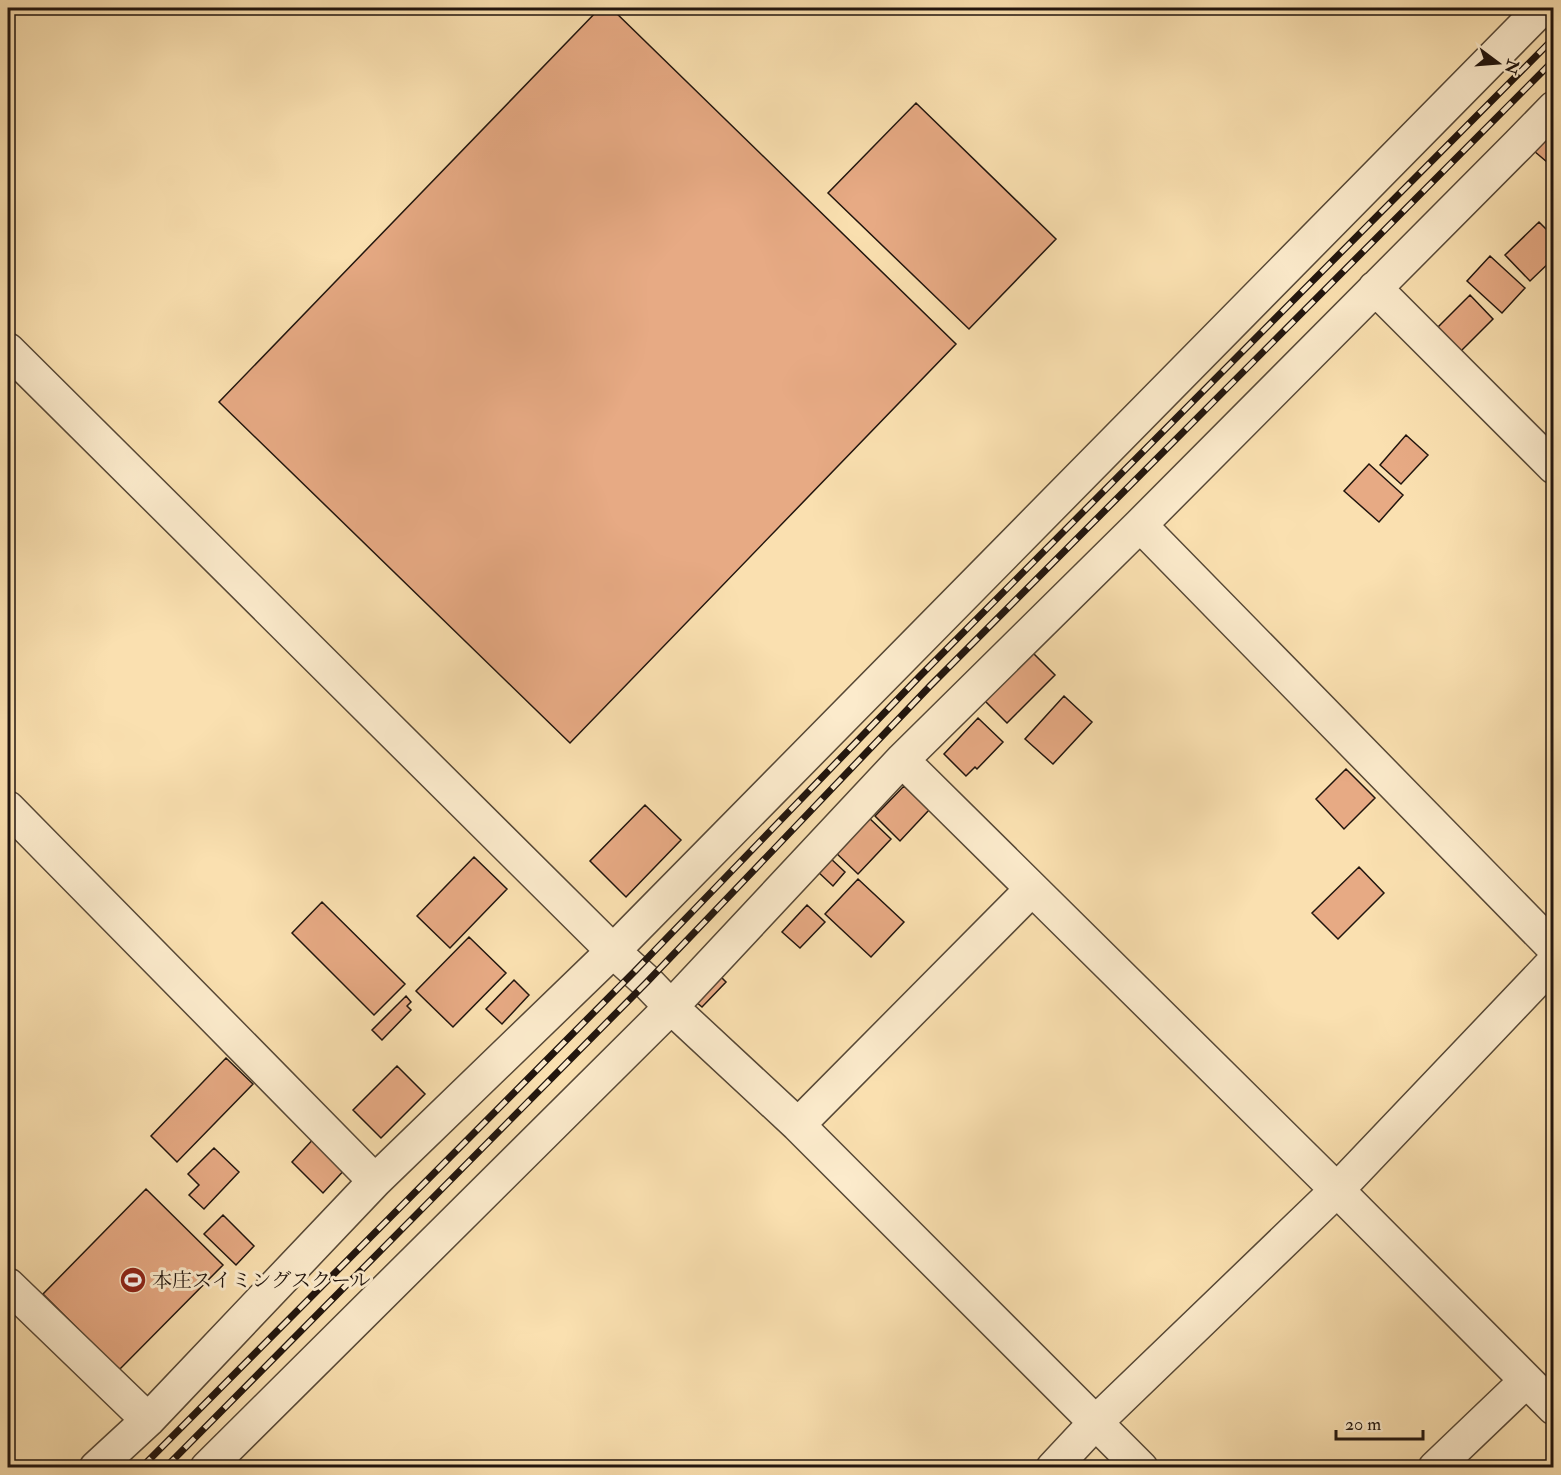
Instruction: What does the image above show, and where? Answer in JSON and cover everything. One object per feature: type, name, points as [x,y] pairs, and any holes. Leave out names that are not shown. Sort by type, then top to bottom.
[{"type":"street","points":[[96,1467],[148,1420],[375,1180],[613,951],[1542,8]]},
{"type":"street","points":[[207,1467],[671,1007],[902,760],[1140,525],[1554,108]]},
{"type":"street","points":[[1375,288],[1554,467]]},
{"type":"street","points":[[8,350],[613,951],[798,1125],[1141,1467]]},
{"type":"street","points":[[1140,525],[1554,948]]},
{"type":"street","points":[[902,760],[1554,1408]]},
{"type":"street","points":[[8,808],[375,1180]]},
{"type":"street","points":[[798,1125],[1032,889]]},
{"type":"street","points":[[1053,1467],[1095,1423],[1337,1190],[1554,962]]},
{"type":"street","points":[[8,1285],[148,1420]]},
{"type":"street","points":[[1435,1467],[1526,1381]]},
{"type":"building","points":[[600,8],[611,8],[956,344],[570,743],[219,402]]},
{"type":"building","points":[[916,103],[1056,239],[969,329],[828,193]]},
{"type":"building","points":[[1548,136],[1554,140],[1554,168],[1534,151]]},
{"type":"building","points":[[1539,222],[1554,237],[1554,258],[1530,281],[1505,255]]},
{"type":"building","points":[[1490,256],[1525,288],[1502,313],[1467,281]]},
{"type":"building","points":[[1470,295],[1493,319],[1458,354],[1435,330]]},
{"type":"building","points":[[1406,435],[1428,455],[1401,484],[1380,465]]},
{"type":"building","points":[[1369,464],[1403,495],[1379,522],[1344,491]]},
{"type":"building","points":[[1030,650],[1055,675],[1007,723],[982,698]]},
{"type":"building","points":[[1064,696],[1092,722],[1053,764],[1025,739]]},
{"type":"building","points":[[978,718],[1003,742],[977,769],[975,767],[966,776],[944,754]]},
{"type":"building","points":[[1346,769],[1375,798],[1344,829],[1316,799]]},
{"type":"building","points":[[904,786],[929,810],[900,841],[875,816]]},
{"type":"building","points":[[645,805],[681,840],[626,897],[590,861]]},
{"type":"building","points":[[866,815],[891,839],[858,874],[833,850]]},
{"type":"building","points":[[474,857],[507,889],[450,948],[417,916]]},
{"type":"building","points":[[829,857],[845,872],[833,886],[816,870]]},
{"type":"building","points":[[1359,867],[1384,893],[1338,939],[1312,913]]},
{"type":"building","points":[[858,879],[904,922],[871,957],[825,914]]},
{"type":"building","points":[[322,902],[405,984],[374,1015],[292,933]]},
{"type":"building","points":[[807,905],[825,922],[800,948],[782,932]]},
{"type":"building","points":[[469,937],[506,973],[453,1027],[416,991]]},
{"type":"building","points":[[712,968],[726,982],[702,1007],[689,996]]},
{"type":"building","points":[[514,980],[529,995],[502,1024],[486,1009]]},
{"type":"building","points":[[406,996],[411,1002],[407,1006],[411,1010],[382,1040],[372,1030]]},
{"type":"building","points":[[226,1058],[253,1084],[177,1162],[151,1136]]},
{"type":"building","points":[[397,1066],[425,1094],[381,1138],[353,1110]]},
{"type":"building","points":[[317,1135],[348,1166],[323,1193],[292,1162]]},
{"type":"building","points":[[214,1148],[239,1172],[204,1209],[189,1195],[199,1185],[188,1174]]},
{"type":"building","name":"本庄スイミングスクール","points":[[146,1189],[223,1265],[119,1370],[43,1294]]},
{"type":"building","points":[[223,1215],[254,1246],[236,1265],[204,1234]]},
{"type":"railway","points":[[141,1468],[635,971],[919,677],[1554,38]]},
{"type":"railway","points":[[165,1468],[647,982],[930,686],[1554,60]]},
{"type":"place","name":"本庄スイミングスクール","points":[[133,1280]]}]
